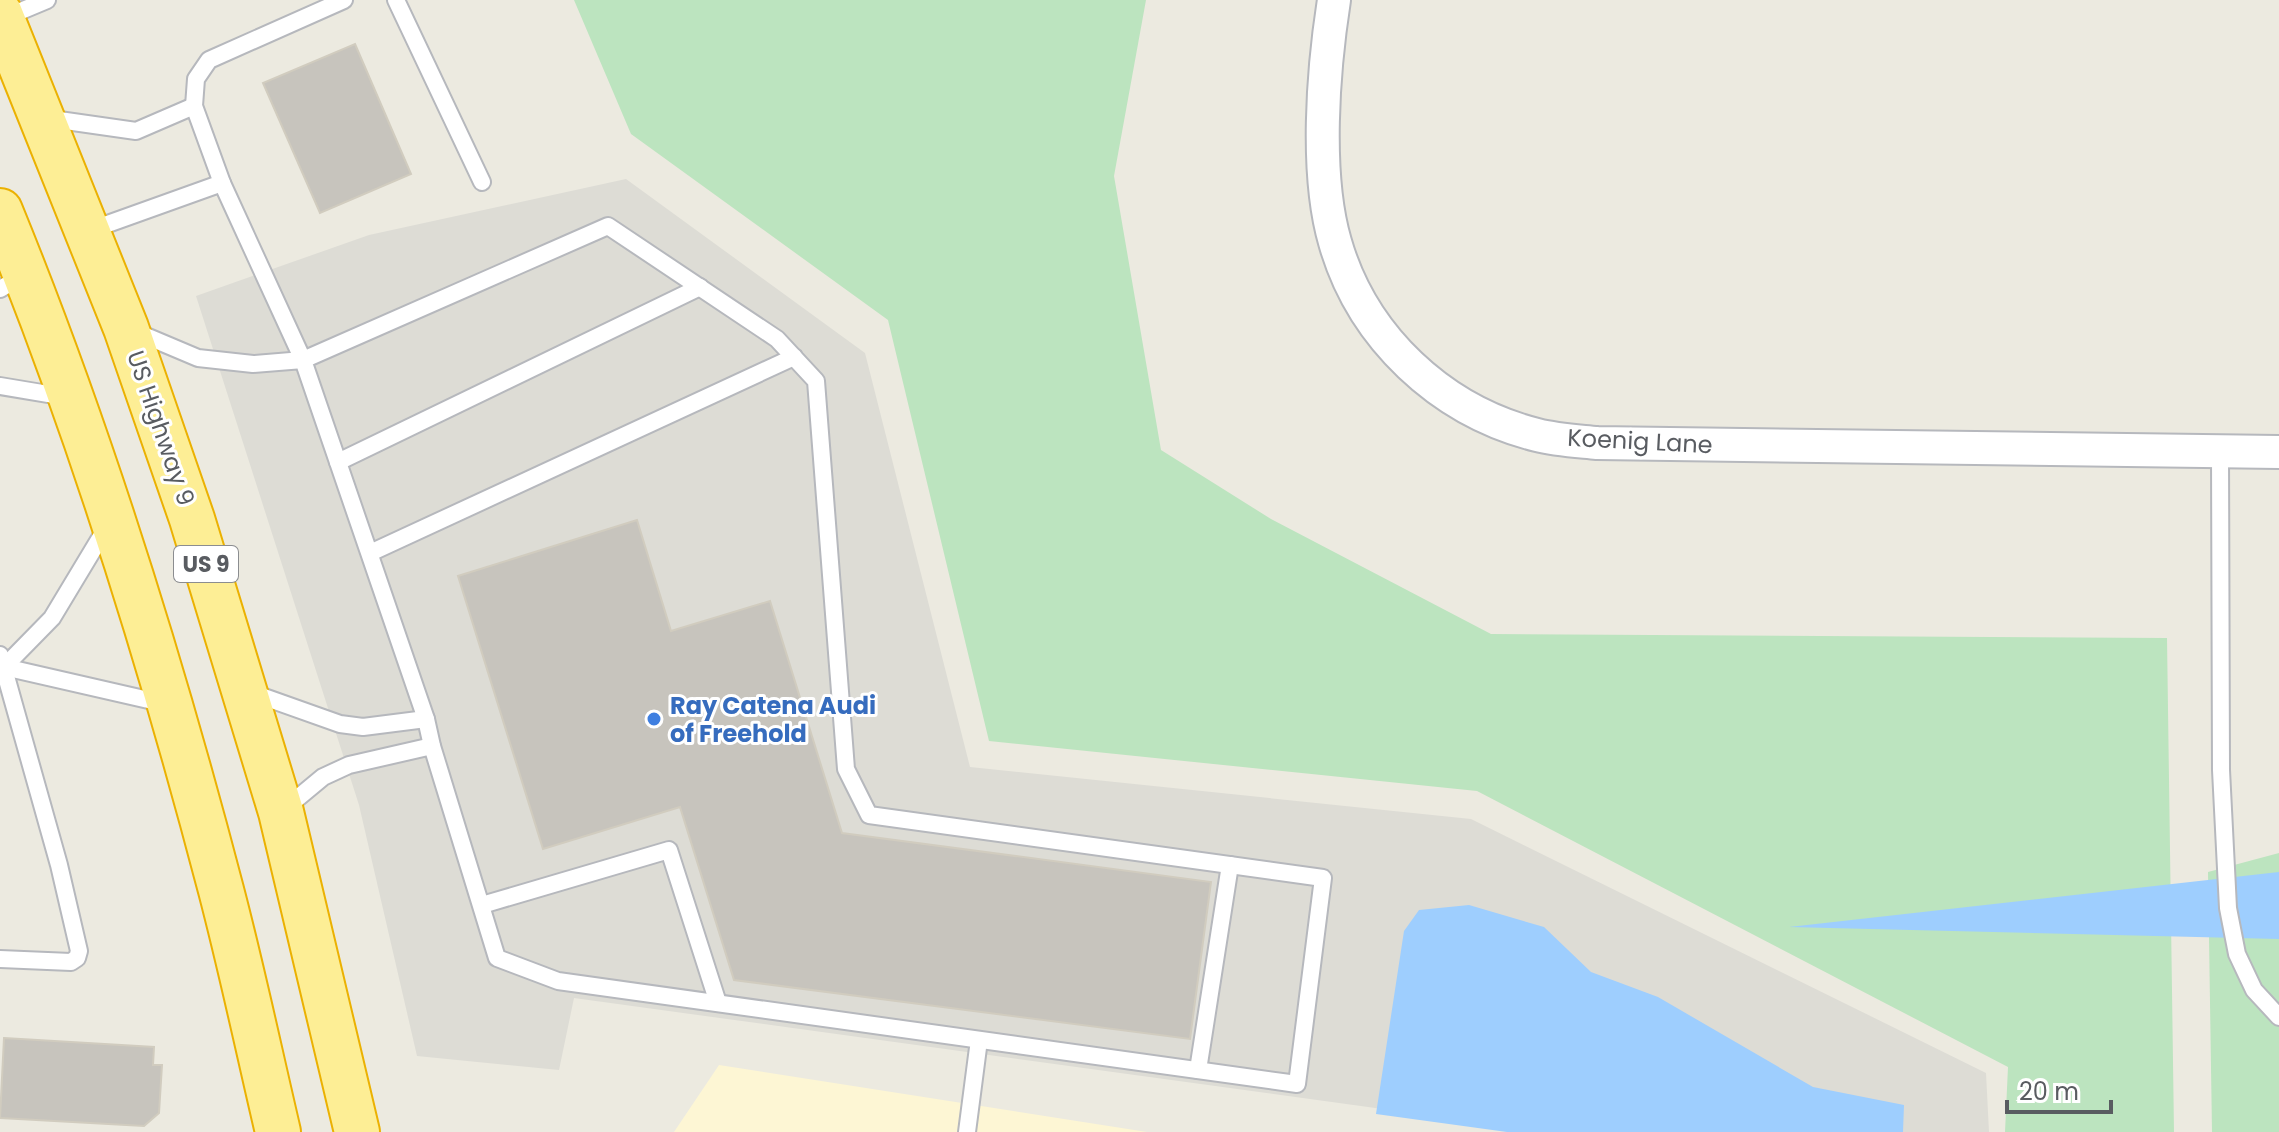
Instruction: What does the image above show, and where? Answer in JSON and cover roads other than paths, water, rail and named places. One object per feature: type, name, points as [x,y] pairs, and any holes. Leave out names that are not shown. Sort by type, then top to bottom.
[{"type":"highway","name":"US Highway 9","points":[[1,17],[126,328],[192,519],[281,812],[357,1132]]},
{"type":"highway","points":[[0,211],[13,282],[70,398],[170,705],[222,892],[278,1132]]},
{"type":"street","name":"Koenig Lane","points":[[1334,0],[1324,92],[1324,164],[1334,241],[1346,276],[1366,314],[1401,358],[1438,390],[1492,420],[1538,435],[1597,443],[2279,452]]},
{"type":"lane","points":[[1,17],[47,0]]},
{"type":"lane","points":[[126,328],[198,358],[253,364],[303,360],[608,226],[777,339],[816,381],[846,769],[869,815],[1323,878],[1297,1084],[558,981],[497,958],[426,719],[303,360],[222,183],[194,106],[196,79],[209,60],[344,0]]},
{"type":"lane","points":[[396,0],[482,182]]},
{"type":"lane","points":[[42,117],[136,131],[194,106]]},
{"type":"lane","points":[[87,231],[222,183]]},
{"type":"lane","points":[[338,462],[700,287]]},
{"type":"lane","points":[[370,553],[794,357]]},
{"type":"lane","points":[[0,386],[70,398]]},
{"type":"lane","points":[[2220,452],[2221,770],[2228,908],[2237,954],[2254,990],[2279,1017]]},
{"type":"lane","points":[[2,663],[52,618],[111,520]]},
{"type":"lane","points":[[2,663],[170,705]]},
{"type":"lane","points":[[0,959],[71,962],[77,958],[79,951],[2,663]]},
{"type":"lane","points":[[245,690],[340,724],[363,727],[426,719]]},
{"type":"lane","points":[[281,812],[323,777],[349,765],[432,746]]},
{"type":"lane","points":[[482,905],[669,850],[718,1003]]},
{"type":"lane","points":[[1198,1070],[1230,865]]},
{"type":"lane","points":[[967,1132],[979,1040]]},
{"type":"water","points":[[2279,872],[2279,939],[1789,927]]},
{"type":"water","points":[[1469,905],[1544,927],[1591,972],[1658,997],[1813,1087],[1904,1105],[1903,1132],[1507,1132],[1376,1114],[1404,931],[1419,910]]},
{"type":"place","name":"Ray Catena Audi of Freehold","points":[[654,719]]}]
